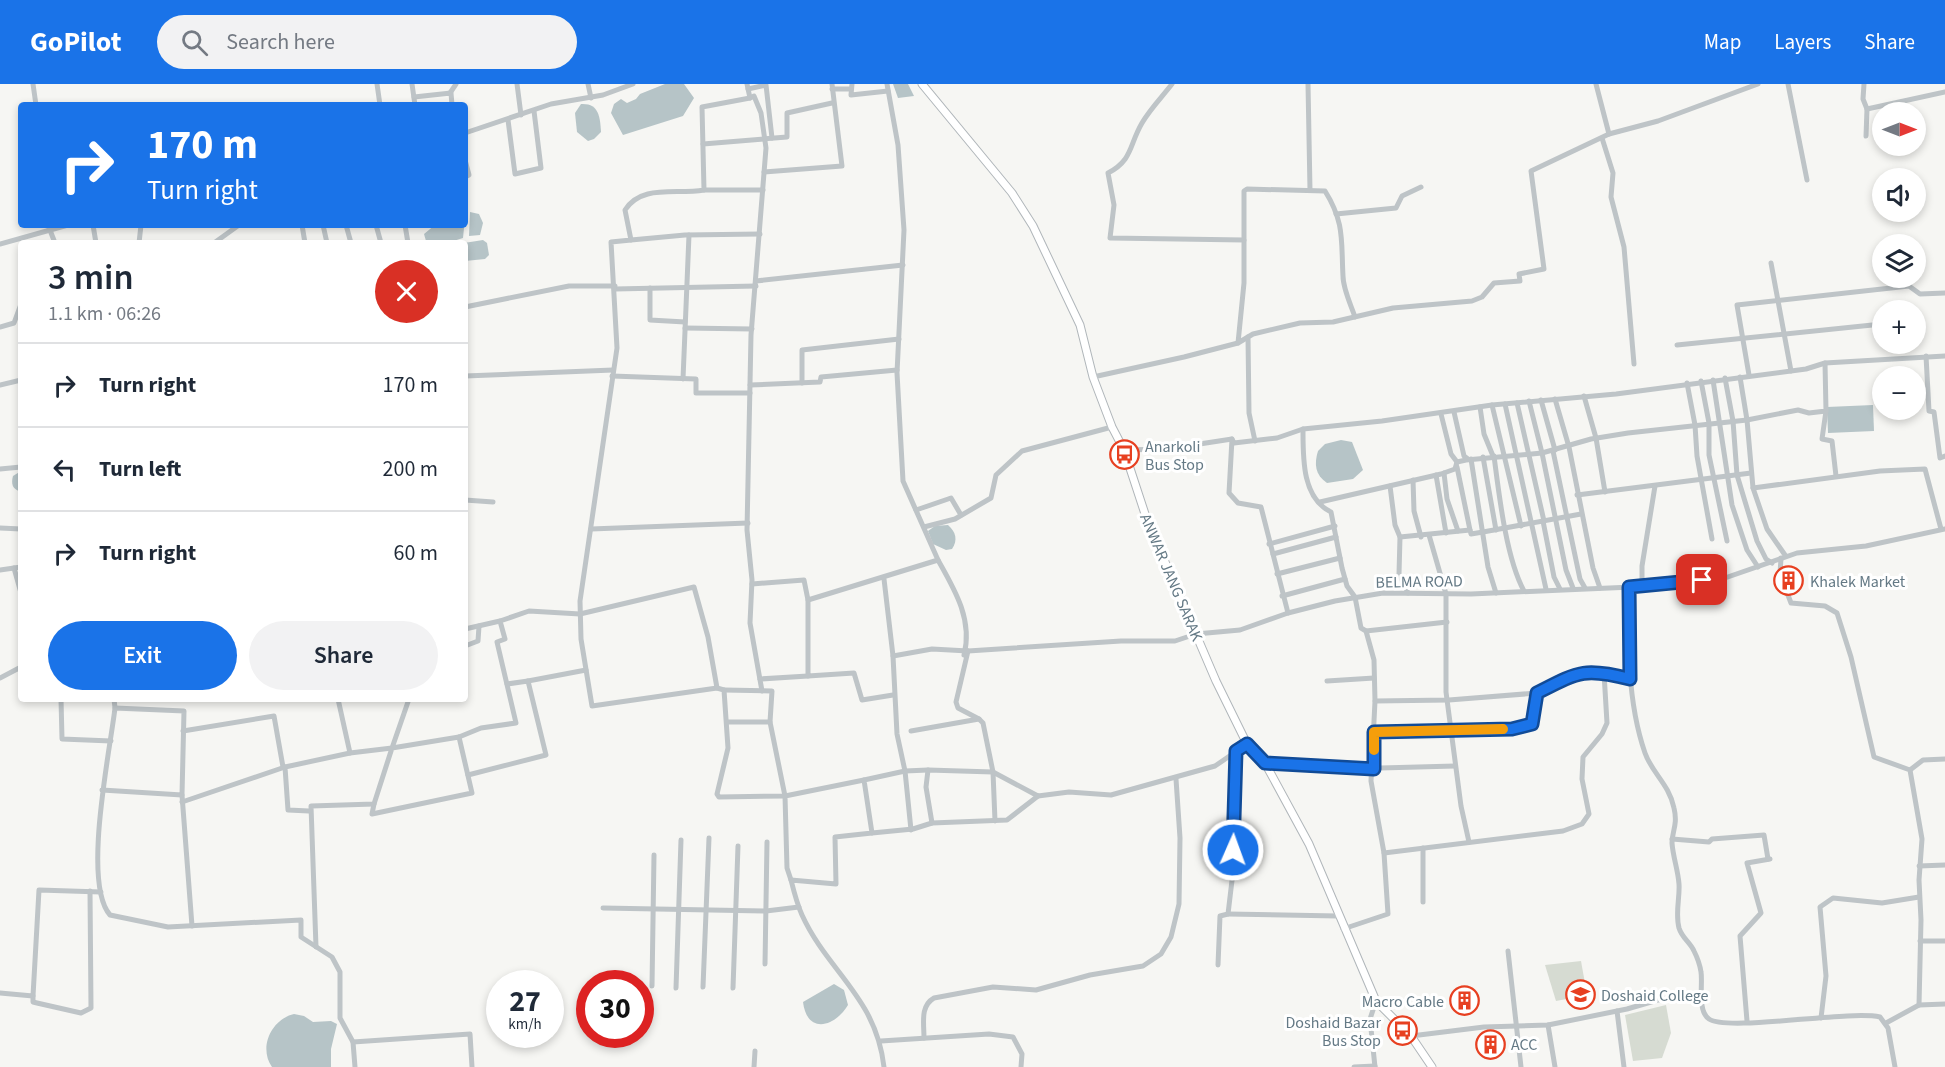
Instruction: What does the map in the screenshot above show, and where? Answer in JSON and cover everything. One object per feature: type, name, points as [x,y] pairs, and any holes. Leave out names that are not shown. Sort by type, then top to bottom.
[{"type":"main road","name":"ANWAR JANG SARAK","points":[[922,84],[1012,193],[1033,226],[1080,325],[1093,377],[1112,427],[1124,450],[1147,520],[1216,681],[1247,744],[1265,763],[1309,844],[1343,929],[1376,1001],[1411,1036],[1432,1067]]},
{"type":"street","points":[[33,84],[36,102]]},
{"type":"street","points":[[377,84],[380,102]]},
{"type":"street","points":[[412,84],[415,102]]},
{"type":"street","points":[[452,102],[450,93],[456,84]]},
{"type":"street","points":[[517,84],[521,115]]},
{"type":"street","points":[[588,84],[591,98]]},
{"type":"street","points":[[468,132],[551,104],[591,98],[633,84]]},
{"type":"street","points":[[887,84],[898,145],[904,230],[897,370],[903,481],[938,561],[962,607],[968,636],[964,655],[968,651]]},
{"type":"street","points":[[1172,84],[1142,122],[1128,157],[1120,167],[1108,173],[1114,205],[1110,238],[1244,240]]},
{"type":"street","points":[[1308,84],[1310,190]]},
{"type":"street","points":[[1596,84],[1610,134]]},
{"type":"street","points":[[1093,377],[1238,343],[1253,333],[1300,323],[1318,324],[1393,308],[1472,301],[1482,297],[1494,283],[1520,281],[1519,274],[1544,268],[1531,171],[1610,134],[1658,121],[1758,84]]},
{"type":"street","points":[[1788,84],[1807,180]]},
{"type":"street","points":[[1864,84],[1863,99],[1867,110],[1866,136]]},
{"type":"street","points":[[750,98],[747,87],[766,85],[772,138]]},
{"type":"street","points":[[764,172],[842,166],[832,103],[832,87],[851,86],[851,95],[888,91]]},
{"type":"street","points":[[1867,110],[1945,92]]},
{"type":"street","points":[[414,97],[450,93]]},
{"type":"street","points":[[704,190],[702,107],[754,96],[761,113],[764,172],[752,329],[748,523],[752,584],[750,623],[762,691]]},
{"type":"street","points":[[703,144],[787,137],[787,113],[832,103]]},
{"type":"street","points":[[508,120],[515,174],[540,168],[534,111]]},
{"type":"street","points":[[1602,138],[1613,173],[1611,197],[1624,247],[1634,364]]},
{"type":"street","points":[[1336,214],[1396,208],[1402,196],[1421,187]]},
{"type":"street","points":[[1238,343],[1245,283],[1244,191],[1247,189],[1325,191],[1336,214],[1343,241],[1342,277],[1354,317]]},
{"type":"street","points":[[631,240],[625,210],[632,199],[644,193],[763,190]]},
{"type":"street","points":[[0,244],[49,228]]},
{"type":"street","points":[[218,240],[235,228]]},
{"type":"street","points":[[760,234],[689,235],[611,242],[617,348],[580,614],[586,670],[592,706],[717,688],[772,691],[770,722],[785,796],[787,868],[799,907],[815,937],[849,982],[881,1041],[884,1067]]},
{"type":"street","points":[[682,378],[689,235]]},
{"type":"street","points":[[1771,263],[1791,371]]},
{"type":"street","points":[[468,306],[569,286],[650,288],[756,283],[903,265]]},
{"type":"street","points":[[1749,375],[1737,305],[1909,286],[1920,294],[1945,293]]},
{"type":"street","points":[[650,288],[650,320],[685,325],[752,329]]},
{"type":"street","points":[[0,327],[14,323],[18,312]]},
{"type":"street","points":[[1677,345],[1872,325]]},
{"type":"street","points":[[1248,337],[1249,413],[1255,441]]},
{"type":"street","points":[[802,383],[802,350],[899,339]]},
{"type":"street","points":[[1124,450],[1167,449],[1232,440],[1234,443],[1255,441],[1277,438],[1303,429],[1791,371],[1825,363],[1945,356]]},
{"type":"street","points":[[1926,357],[1929,411],[1934,412],[1940,458],[1945,456]]},
{"type":"street","points":[[1825,363],[1826,411],[1822,439],[1832,441],[1836,476]]},
{"type":"street","points":[[750,385],[820,382],[821,377],[897,370]]},
{"type":"street","points":[[468,376],[613,373],[696,379],[696,393],[750,393]]},
{"type":"street","points":[[1740,377],[1747,420],[1753,488],[1767,530],[1783,557],[1780,574],[1791,603],[1825,606],[1837,613],[1851,657],[1874,757],[1910,770]]},
{"type":"street","points":[[1725,378],[1733,421],[1737,475],[1757,541],[1766,559],[1772,563]]},
{"type":"street","points":[[1713,380],[1721,422],[1726,476],[1744,542],[1758,567]]},
{"type":"street","points":[[0,385],[18,381]]},
{"type":"street","points":[[1701,381],[1709,423],[1709,455],[1727,541]]},
{"type":"street","points":[[1687,383],[1712,539]]},
{"type":"street","points":[[1584,396],[1596,438],[1605,492]]},
{"type":"street","points":[[1555,399],[1569,447],[1581,514],[1600,588]]},
{"type":"street","points":[[1541,400],[1554,450],[1580,579],[1585,588]]},
{"type":"street","points":[[1529,401],[1542,453],[1554,520],[1573,588]]},
{"type":"street","points":[[1517,402],[1530,454],[1533,479],[1554,577],[1560,589]]},
{"type":"street","points":[[1505,404],[1519,454],[1531,524],[1546,589]]},
{"type":"street","points":[[1492,405],[1506,455],[1521,526]]},
{"type":"street","points":[[1480,407],[1484,434],[1493,456],[1518,579],[1524,591]]},
{"type":"street","points":[[1303,429],[1303,454],[1308,485],[1314,501],[1320,502],[1444,473],[1470,459],[1542,453],[1596,438],[1695,424],[1747,420],[1798,410],[1809,413],[1826,411]]},
{"type":"street","points":[[1454,411],[1464,456],[1470,459]]},
{"type":"street","points":[[1441,414],[1451,454],[1457,464],[1471,534],[1581,514]]},
{"type":"street","points":[[924,527],[961,516],[991,498],[996,475],[1022,451],[1112,427]]},
{"type":"street","points":[[1232,440],[1229,494],[1238,503],[1261,507],[1288,613]]},
{"type":"street","points":[[1483,457],[1496,530]]},
{"type":"street","points":[[1470,459],[1488,567],[1496,593]]},
{"type":"street","points":[[0,469],[18,467]]},
{"type":"street","points":[[1753,488],[1836,476],[1925,469],[1943,529]]},
{"type":"street","points":[[1444,473],[1447,499],[1458,531]]},
{"type":"street","points":[[1577,495],[1751,473]]},
{"type":"street","points":[[1436,475],[1446,533]]},
{"type":"street","points":[[1413,480],[1414,511],[1421,537]]},
{"type":"street","points":[[1390,486],[1395,525],[1400,537],[1399,574],[1408,593]]},
{"type":"street","points":[[1642,586],[1642,566],[1655,486]]},
{"type":"street","points":[[916,510],[951,498],[961,516]]},
{"type":"street","points":[[468,500],[493,502]]},
{"type":"street","points":[[1320,502],[1331,512],[1345,579],[1355,597],[1361,628],[1366,631],[1447,622]]},
{"type":"street","points":[[591,529],[748,523]]},
{"type":"street","points":[[1269,544],[1335,526]]},
{"type":"street","points":[[0,528],[18,529]]},
{"type":"street","name":"BELMA ROAD","points":[[893,656],[932,650],[968,651],[1121,641],[1175,641],[1196,634],[1240,630],[1288,613],[1355,597],[1408,593],[1496,593],[1629,587],[1722,579],[1772,563],[1783,557],[1817,549],[1866,546],[1943,529]]},
{"type":"street","points":[[1400,537],[1421,537],[1470,530]]},
{"type":"street","points":[[1429,535],[1446,594],[1446,657],[1455,766],[1469,842]]},
{"type":"street","points":[[1273,554],[1336,537]]},
{"type":"street","points":[[1277,574],[1340,558]]},
{"type":"street","points":[[808,600],[938,561]]},
{"type":"street","points":[[0,570],[18,567]]},
{"type":"street","points":[[884,579],[893,656],[893,695],[897,734],[905,771],[911,830]]},
{"type":"street","points":[[1282,596],[1345,579]]},
{"type":"street","points":[[752,584],[804,580],[808,600],[808,676]]},
{"type":"street","points":[[468,628],[500,621],[528,611],[580,614],[694,587],[708,637],[717,688]]},
{"type":"street","points":[[1629,587],[1630,679],[1636,727],[1646,757],[1667,786],[1676,820],[1675,835],[1672,840],[1679,881],[1678,926],[1683,938],[1692,947],[1702,973],[1700,995],[1708,1018],[1747,1021],[1876,1016],[1886,1023],[1895,1067]]},
{"type":"street","points":[[102,790],[182,799],[284,767],[350,753],[459,737],[481,728],[516,723],[497,642],[505,639],[500,621]]},
{"type":"street","points":[[468,645],[478,641],[479,626]]},
{"type":"street","points":[[1343,929],[1388,914],[1384,853],[1371,782],[1374,769],[1376,701],[1374,660],[1366,631]]},
{"type":"street","points":[[968,651],[956,702],[958,708],[979,719],[985,726],[993,771],[995,821]]},
{"type":"street","points":[[0,678],[18,669]]},
{"type":"street","points":[[507,684],[586,670]]},
{"type":"street","points":[[1376,701],[1449,700],[1537,693],[1578,672],[1604,673],[1630,679]]},
{"type":"street","points":[[760,679],[854,673],[862,700],[893,695]]},
{"type":"street","points":[[1384,853],[1563,831],[1582,824],[1589,814],[1582,779],[1583,757],[1602,735],[1607,723],[1604,673]]},
{"type":"street","points":[[1327,681],[1374,678]]},
{"type":"street","points":[[468,776],[546,755],[528,681]]},
{"type":"street","points":[[724,690],[728,748],[718,797],[785,796],[905,771],[928,770],[975,773],[993,771],[1038,796]]},
{"type":"street","points":[[1374,732],[1452,728],[1512,729],[1532,724],[1537,693]]},
{"type":"street","points":[[61,702],[62,739],[111,741]]},
{"type":"street","points":[[114,702],[111,741],[102,790],[99,843],[101,892],[110,915],[168,927],[301,920],[301,937],[332,957],[340,972],[340,1018],[353,1042],[356,1067]]},
{"type":"street","points":[[339,702],[350,753]]},
{"type":"street","points":[[408,702],[372,814],[472,793],[459,737]]},
{"type":"street","points":[[115,708],[184,711],[182,799],[192,926]]},
{"type":"street","points":[[183,731],[274,716],[284,767],[288,810],[309,811]]},
{"type":"street","points":[[911,731],[979,719]]},
{"type":"street","points":[[728,722],[770,722]]},
{"type":"street","points":[[791,880],[836,884],[835,837],[911,830],[932,823],[1007,820],[1038,796],[1069,792],[1111,795],[1176,779],[1215,766],[1247,744]]},
{"type":"street","points":[[1228,914],[1233,872],[1236,751]]},
{"type":"street","points":[[1910,770],[1923,760],[1945,759]]},
{"type":"street","points":[[1265,763],[1374,769],[1455,766]]},
{"type":"street","points":[[928,770],[926,787],[932,823]]},
{"type":"street","points":[[1910,770],[1922,839],[1919,866],[1918,1005]]},
{"type":"street","points":[[924,1038],[924,1008],[927,1002],[934,998],[993,987],[1036,990],[1090,975],[1143,966],[1161,954],[1171,937],[1179,904],[1180,838],[1176,779]]},
{"type":"street","points":[[864,780],[872,833]]},
{"type":"street","points":[[316,947],[309,811],[311,806],[374,804]]},
{"type":"street","points":[[1672,840],[1709,842],[1712,839],[1764,835],[1769,859],[1747,863],[1761,913],[1740,936],[1747,1021]]},
{"type":"street","points":[[703,987],[709,838]]},
{"type":"street","points":[[676,988],[681,840]]},
{"type":"street","points":[[765,964],[767,842]]},
{"type":"street","points":[[733,988],[738,846]]},
{"type":"street","points":[[1423,848],[1423,902]]},
{"type":"street","points":[[652,970],[654,855]]},
{"type":"street","points":[[1919,866],[1945,865]]},
{"type":"street","points":[[90,891],[91,1008],[81,1013],[37,1004],[33,1002],[36,895],[39,890],[90,891],[101,892]]},
{"type":"street","points":[[1821,1018],[1826,976],[1820,908],[1833,898],[1882,903],[1920,897]]},
{"type":"street","points":[[603,908],[766,911],[799,907]]},
{"type":"street","points":[[1218,965],[1220,916],[1228,914],[1338,916]]},
{"type":"street","points":[[1920,941],[1945,941]]},
{"type":"street","points":[[1508,951],[1521,1067]]},
{"type":"street","points":[[0,993],[33,996]]},
{"type":"street","points":[[1411,1036],[1484,1027],[1548,1025],[1658,1000],[1700,995]]},
{"type":"street","points":[[1354,1067],[1375,1066],[1370,1019],[1376,1001]]},
{"type":"street","points":[[1886,1023],[1918,1005],[1945,1004]]},
{"type":"street","points":[[1617,1011],[1624,1067]]},
{"type":"street","points":[[1548,1025],[1555,1067]]},
{"type":"street","points":[[353,1042],[470,1034],[472,1067]]},
{"type":"street","points":[[881,1041],[989,1034],[1013,1037],[1022,1054],[1021,1067]]},
{"type":"street","points":[[754,1067],[755,1051]]},
{"type":"shaded area","points":[[665,84],[684,84],[694,98],[683,116],[623,135],[611,113],[614,104],[621,99],[627,103],[636,99],[640,94]]},
{"type":"shaded area","points":[[893,84],[908,84],[914,96],[898,98]]},
{"type":"shaded area","points":[[581,104],[595,108],[600,121],[601,132],[588,141],[577,132],[575,113]]},
{"type":"shaded area","points":[[470,212],[479,214],[483,223],[480,235],[469,236]]},
{"type":"shaded area","points":[[431,228],[464,228],[463,238],[457,240],[426,240],[424,234]]},
{"type":"shaded area","points":[[483,240],[487,243],[489,255],[485,259],[468,261],[468,242]]},
{"type":"shaded area","points":[[1872,405],[1874,431],[1828,433],[1827,407]]},
{"type":"shaded area","points":[[1341,440],[1352,442],[1363,470],[1353,479],[1327,483],[1316,469],[1318,451],[1325,444]]},
{"type":"shaded area","points":[[18,473],[18,491],[13,486],[13,476]]},
{"type":"shaded area","points":[[948,525],[953,530],[955,539],[952,549],[946,550],[933,544],[928,531],[935,526]]},
{"type":"shaded area","points":[[1581,961],[1586,989],[1577,997],[1556,1001],[1545,965]]},
{"type":"shaded area","points":[[834,984],[844,990],[848,1005],[842,1013],[829,1022],[816,1023],[806,1013],[803,1002]]},
{"type":"shaded area","points":[[1666,1005],[1671,1033],[1662,1058],[1633,1061],[1625,1015]]},
{"type":"shaded area","points":[[294,1014],[304,1016],[313,1022],[331,1021],[337,1024],[331,1049],[331,1067],[272,1067],[266,1051],[270,1035],[279,1022]]},
{"type":"slow traffic","points":[[1374,750],[1374,732],[1452,728],[1503,729]]},
{"type":"place","name":"Anarkoli Bus Stop","points":[[1124,455]]},
{"type":"place","name":"Khalek Market","points":[[1789,581]]},
{"type":"place","name":"Doshaid College","points":[[1580,995]]},
{"type":"place","name":"Macro Cable","points":[[1465,1001]]},
{"type":"place","name":"Doshaid Bazar Bus Stop","points":[[1402,1031]]},
{"type":"place","name":"ACC","points":[[1490,1044]]},
{"type":"route","points":[[1233,850],[1236,751],[1247,744],[1265,763],[1374,769],[1374,732],[1452,728],[1512,729],[1532,724],[1537,693],[1578,672],[1604,673],[1630,679],[1629,587],[1702,580]]}]
